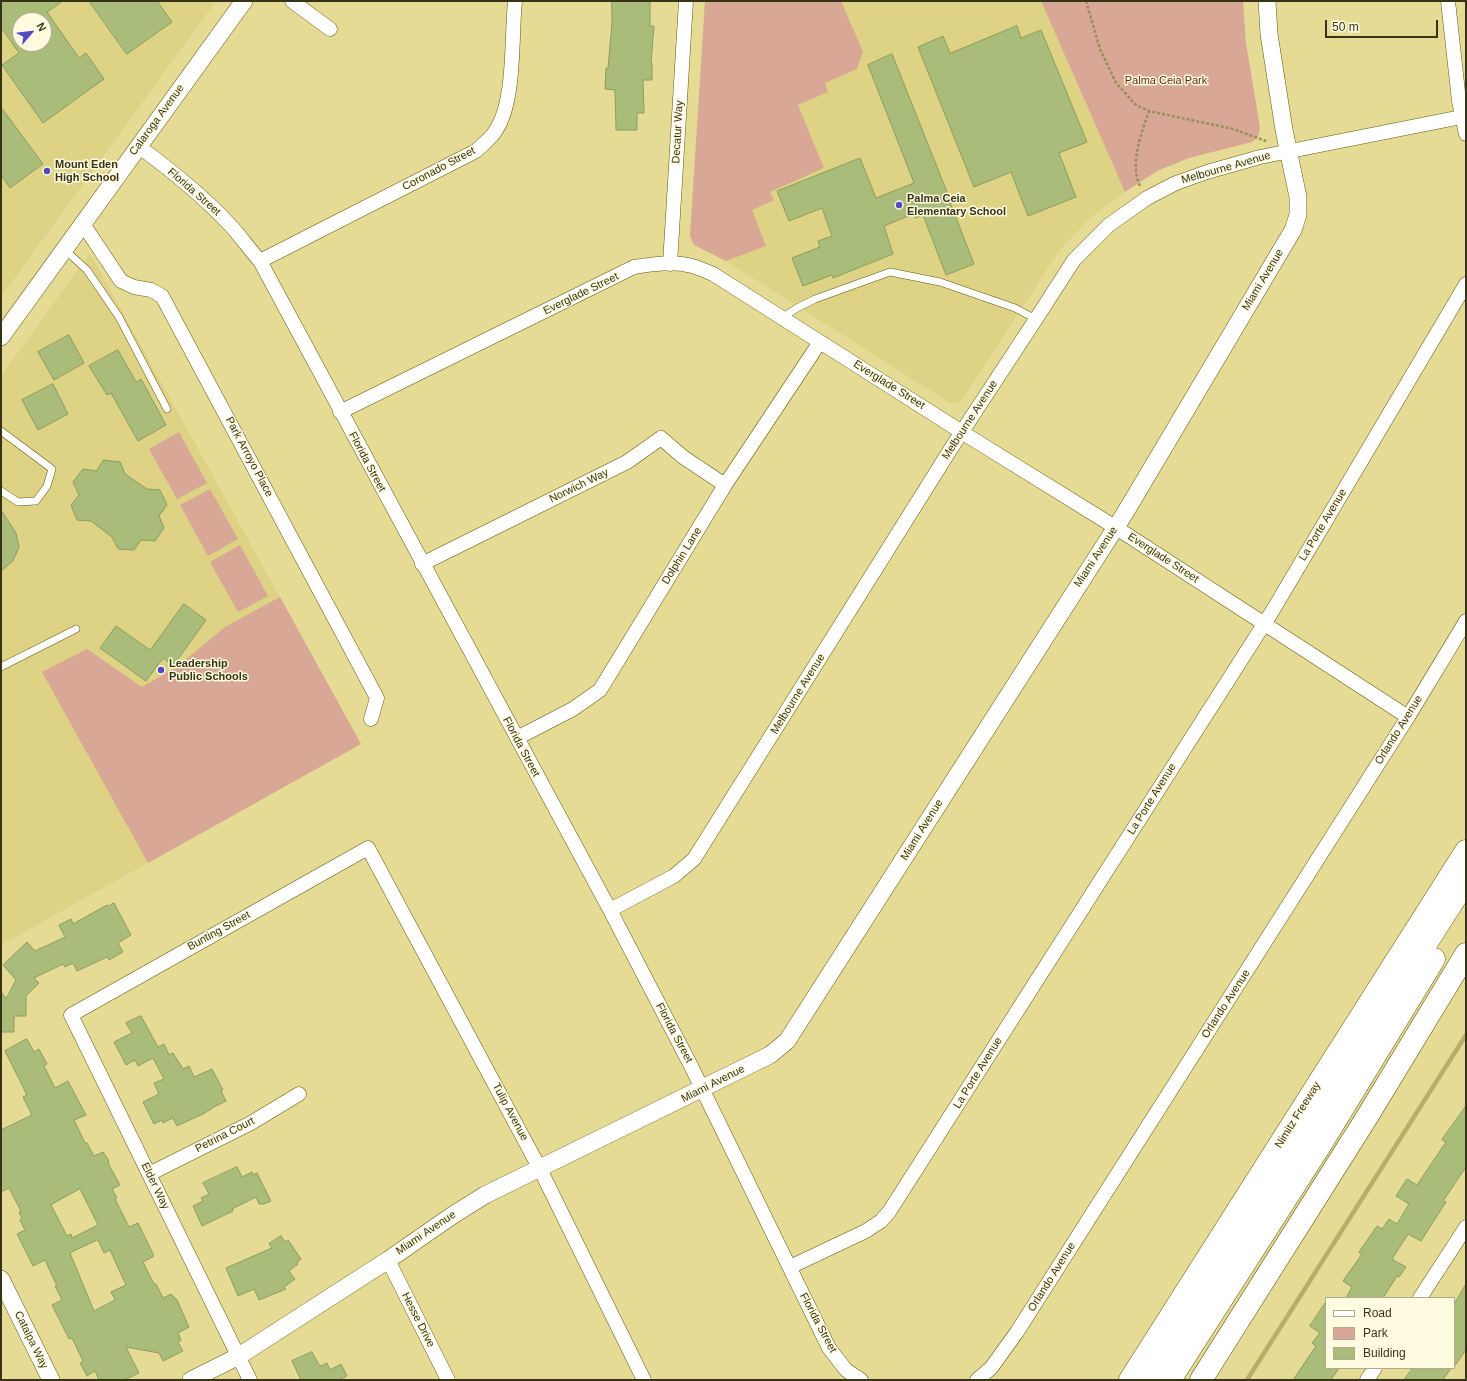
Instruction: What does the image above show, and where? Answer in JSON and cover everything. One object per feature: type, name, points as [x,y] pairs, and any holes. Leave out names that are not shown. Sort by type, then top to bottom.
[{"type":"highway","name":"Nimitz Freeway","points":[[1130,1380],[1466,851]]},
{"type":"highway","points":[[1151,1380],[1466,881]]},
{"type":"highway","points":[[1170,1380],[1321,1144],[1466,909]]},
{"type":"highway","points":[[1200,1380],[1368,1117],[1466,954]]},
{"type":"highway","points":[[1321,1144],[1368,1117]]},
{"type":"street","name":"Calaroga Avenue","points":[[1,337],[244,1]]},
{"type":"street","points":[[292,1],[330,29]]},
{"type":"street","name":"Coronado Street","points":[[260,261],[476,151],[494,133],[506,106],[511,69],[515,1]]},
{"type":"street","name":"Decatur Way","points":[[670,264],[686,1]]},
{"type":"street","name":"Miami Avenue","points":[[190,1380],[239,1356],[388,1260],[453,1215],[485,1196],[770,1055],[787,1041],[1115,527],[1293,230],[1298,215],[1298,197],[1288,152],[1269,34],[1267,1]]},
{"type":"street","points":[[1448,1],[1459,101],[1464,116],[1466,134]]},
{"type":"street","name":"Melbourne Avenue","points":[[610,910],[674,876],[694,859],[962,432],[1074,260],[1109,225],[1147,198],[1176,183],[1207,172],[1260,157],[1464,116]]},
{"type":"street","name":"Florida Street","points":[[138,146],[156,159],[208,203],[232,227],[260,261],[340,412],[610,910],[702,1089],[829,1348],[846,1370],[861,1380]]},
{"type":"street","name":"Park Arroyo Place","points":[[83,224],[106,261],[121,280],[134,287],[151,290],[162,296],[378,698],[371,719]]},
{"type":"street","name":"Everglade Street","points":[[340,412],[634,267],[654,264],[691,266],[713,274],[1115,527],[1408,717]]},
{"type":"street","name":"La Porte Avenue","points":[[790,1267],[866,1231],[881,1221],[889,1212],[1264,624],[1466,284]]},
{"type":"street","name":"Dolphin Lane","points":[[516,738],[573,709],[600,690],[726,485],[820,342]]},
{"type":"street","name":"Norwich Way","points":[[422,564],[627,462],[662,438],[683,457],[726,485]]},
{"type":"street","name":"Orlando Avenue","points":[[977,1380],[991,1368],[1017,1332],[1408,717],[1466,621]]},
{"type":"street","name":"Bunting Street","points":[[71,1015],[368,848]]},
{"type":"street","name":"Tulip Avenue","points":[[368,848],[540,1169],[644,1380]]},
{"type":"street","name":"Elder Way","points":[[71,1015],[250,1380]]},
{"type":"street","name":"Petrina Court","points":[[149,1174],[251,1123],[299,1094]]},
{"type":"street","points":[[1421,1297],[1466,1227]]},
{"type":"street","name":"Hesse Drive","points":[[388,1260],[448,1380]]},
{"type":"street","name":"Catalpa Way","points":[[1,1279],[51,1380]]},
{"type":"street","points":[[1367,1380],[1374,1369]]},
{"type":"lane","points":[[65,249],[86,270],[119,317],[167,409]]},
{"type":"lane","points":[[782,318],[815,299],[890,272],[940,282],[1015,308],[1036,319]]},
{"type":"lane","points":[[1,431],[52,469],[47,486],[36,501],[18,502],[1,491]]},
{"type":"lane","points":[[1,667],[76,629]]},
{"type":"path","points":[[1086,1],[1100,49],[1116,83],[1136,105],[1149,111],[1233,129],[1260,138],[1288,152]]},
{"type":"path","points":[[1147,198],[1136,179],[1136,161],[1142,130],[1149,111]]},
{"type":"shaded area","name":"Mount Eden High School","points":[[1,1],[216,1],[1,297]]},
{"type":"shaded area","name":"Palma Ceia Elementary School","points":[[705,1],[1041,1],[1125,192],[1090,218],[1059,251],[962,400],[956,403],[950,403],[726,261],[694,245],[690,236]]},
{"type":"shaded area","name":"Leadership Public Schools","points":[[90,253],[361,744],[1,945],[1,376]]},
{"type":"green space","points":[[705,1],[841,1],[863,52],[857,69],[825,83],[828,92],[798,105],[824,168],[770,192],[774,200],[752,210],[766,246],[726,261],[694,245],[690,236]]},
{"type":"green space","name":"Palma Ceia Park","points":[[1041,1],[1243,1],[1246,43],[1260,128],[1258,137],[1252,142],[1189,158],[1157,171],[1125,192]]},
{"type":"green space","points":[[179,432],[207,483],[177,499],[149,449]]},
{"type":"green space","points":[[210,489],[238,539],[208,556],[180,505]]},
{"type":"green space","points":[[240,545],[268,596],[238,612],[210,562]]},
{"type":"green space","points":[[280,597],[361,744],[148,863],[42,672],[87,649],[142,687],[178,666],[225,627]]},
{"type":"building","points":[[1,1],[63,1],[47,12],[12,12],[12,43],[1,27]]},
{"type":"building","points":[[89,1],[157,1],[172,22],[127,54]]},
{"type":"building","points":[[612,1],[650,1],[650,26],[654,26],[651,63],[652,80],[643,80],[644,113],[637,113],[637,130],[616,130],[615,90],[605,89],[612,22]]},
{"type":"building","points":[[52,19],[79,58],[86,53],[104,79],[43,123],[2,65],[19,53],[18,52],[52,52]]},
{"type":"building","points":[[1017,26],[1021,38],[1041,30],[1087,142],[1059,153],[1076,197],[1028,216],[1011,172],[974,187],[918,47],[943,36],[950,53]]},
{"type":"building","points":[[892,54],[974,264],[946,275],[923,215],[915,218],[913,214],[884,226],[893,254],[833,278],[832,275],[803,286],[792,258],[820,247],[818,241],[832,236],[822,208],[789,221],[777,191],[860,158],[876,198],[914,183],[868,65]]},
{"type":"building","points":[[1,107],[43,164],[10,188],[1,175]]},
{"type":"building","points":[[69,335],[84,363],[54,380],[38,352]]},
{"type":"building","points":[[118,350],[136,382],[141,379],[166,425],[138,441],[111,393],[107,395],[89,366]]},
{"type":"building","points":[[53,384],[68,414],[38,430],[22,400]]},
{"type":"building","points":[[104,460],[120,462],[125,474],[147,489],[160,490],[167,505],[159,516],[164,528],[155,541],[141,540],[134,550],[118,549],[112,537],[91,521],[77,520],[71,505],[79,495],[73,482],[83,469],[96,471]]},
{"type":"building","points":[[1,510],[16,533],[19,547],[13,561],[1,571]]},
{"type":"building","points":[[184,604],[206,620],[173,666],[163,658],[146,681],[100,648],[116,626],[150,650]]},
{"type":"building","points":[[114,903],[131,935],[118,943],[123,952],[109,960],[107,957],[77,971],[73,963],[65,967],[63,964],[34,978],[39,983],[26,996],[26,1016],[14,1016],[14,1032],[1,1032],[1,991],[6,999],[16,980],[3,965],[27,942],[35,951],[65,937],[59,925],[71,919],[73,924],[107,905],[108,906]]},
{"type":"building","points":[[141,1016],[158,1047],[164,1044],[169,1055],[173,1053],[183,1069],[189,1066],[194,1077],[212,1069],[223,1090],[221,1091],[226,1101],[177,1126],[173,1118],[163,1123],[162,1120],[154,1124],[143,1102],[159,1094],[154,1083],[164,1079],[153,1058],[138,1066],[135,1060],[126,1065],[114,1042],[132,1033],[126,1023]]},
{"type":"building","points":[[27,1039],[34,1052],[39,1049],[47,1064],[44,1066],[55,1088],[68,1081],[86,1115],[74,1120],[85,1143],[87,1143],[94,1156],[103,1152],[108,1159],[109,1165],[120,1185],[112,1189],[117,1198],[115,1199],[129,1227],[138,1223],[154,1256],[143,1262],[163,1298],[171,1294],[177,1300],[189,1327],[178,1333],[181,1340],[178,1342],[183,1351],[163,1361],[159,1353],[126,1347],[139,1373],[124,1380],[99,1380],[95,1371],[87,1376],[80,1363],[83,1361],[72,1338],[69,1339],[52,1305],[62,1300],[45,1260],[33,1266],[17,1234],[25,1230],[20,1220],[22,1218],[19,1212],[21,1211],[9,1188],[1,1192],[1,1130],[32,1115],[23,1097],[27,1095],[5,1051]],"holes":[[[80,1189],[98,1225],[72,1238],[71,1234],[67,1236],[51,1205]],[[98,1240],[104,1253],[110,1250],[126,1285],[111,1292],[115,1300],[94,1311],[70,1253]]]},
{"type":"building","points":[[1466,1106],[1466,1167],[1443,1201],[1446,1202],[1421,1241],[1408,1234],[1392,1259],[1406,1267],[1399,1277],[1397,1276],[1384,1297],[1347,1297],[1352,1287],[1343,1281],[1362,1254],[1359,1252],[1377,1226],[1382,1229],[1389,1219],[1397,1224],[1409,1204],[1396,1196],[1407,1179],[1417,1185],[1446,1142],[1442,1140]]},
{"type":"building","points":[[237,1167],[242,1177],[252,1172],[253,1175],[257,1173],[271,1201],[264,1204],[259,1204],[256,1197],[232,1209],[233,1211],[202,1226],[193,1206],[203,1201],[201,1198],[209,1194],[203,1183]]},
{"type":"building","points":[[281,1236],[285,1242],[288,1240],[301,1259],[297,1262],[298,1264],[289,1271],[295,1279],[284,1287],[286,1289],[259,1300],[254,1289],[238,1296],[226,1268],[272,1248],[269,1244]]},
{"type":"building","points":[[1466,1284],[1466,1350],[1455,1366],[1455,1303]]},
{"type":"building","points":[[1325,1304],[1325,1369],[1338,1369],[1331,1380],[1293,1380],[1316,1346],[1312,1343],[1320,1333],[1310,1326]]},
{"type":"building","points":[[312,1352],[319,1365],[321,1366],[327,1363],[330,1370],[341,1364],[347,1376],[339,1380],[301,1380],[292,1361]]},
{"type":"building","points":[[1412,1369],[1450,1369],[1443,1380],[1404,1380]]},
{"type":"waterway","points":[[1247,1380],[1466,1035]]},
{"type":"place","name":"Mount Eden High School","points":[[47,171]]},
{"type":"place","name":"Palma Ceia Elementary School","points":[[899,205]]},
{"type":"place","name":"Leadership Public Schools","points":[[161,670]]}]
